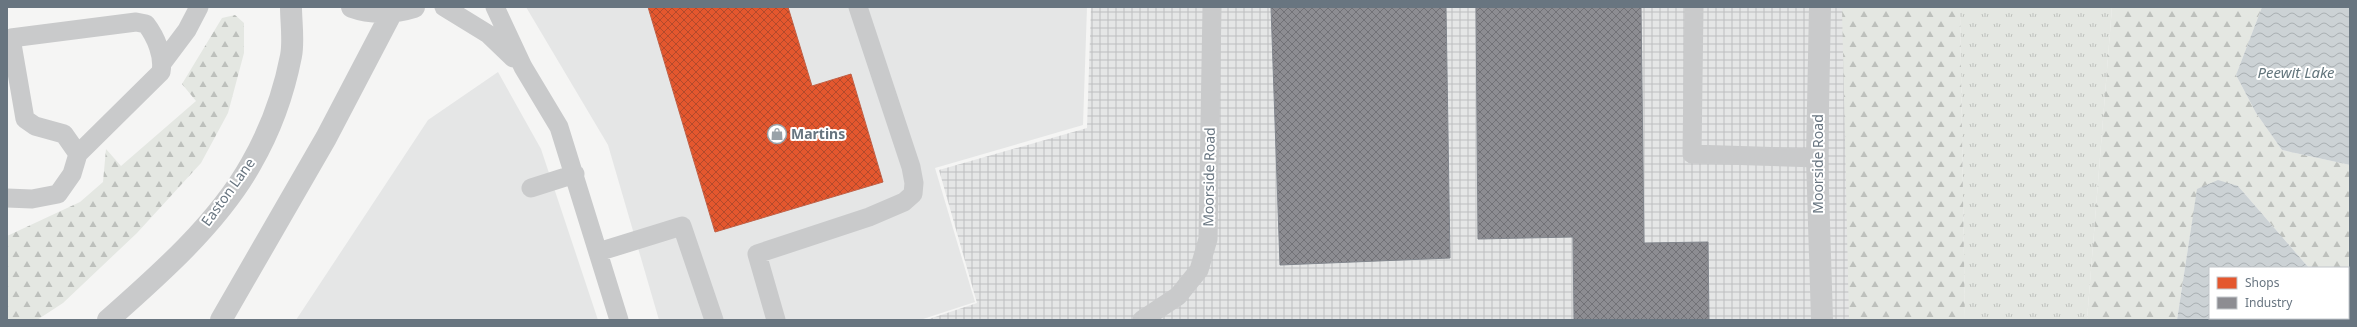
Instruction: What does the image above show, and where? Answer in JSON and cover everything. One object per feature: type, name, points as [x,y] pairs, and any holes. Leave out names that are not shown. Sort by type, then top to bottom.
[{"type":"street","name":"Easton Lane","points":[[108,320],[167,267],[219,209],[251,164],[273,118],[292,54],[291,7]]},
{"type":"street","points":[[352,7],[361,10],[392,12],[414,7]]},
{"type":"street","name":"Moorside Road","points":[[1820,7],[1817,158],[1822,320]]},
{"type":"street","points":[[221,320],[326,138],[392,12]]},
{"type":"lane","points":[[7,198],[32,199],[58,194],[72,174],[78,154],[161,72],[163,62],[187,30],[198,7]]},
{"type":"lane","points":[[444,7],[488,34],[523,67]]},
{"type":"lane","points":[[495,7],[523,67],[559,127],[619,320]]},
{"type":"lane","points":[[776,320],[757,254],[869,217],[904,202],[914,194],[914,183],[911,167],[858,7]]},
{"type":"lane","name":"Moorside Road","points":[[1142,320],[1178,296],[1199,270],[1208,239],[1212,7]]},
{"type":"lane","points":[[1694,7],[1692,154],[1817,158]]},
{"type":"lane","points":[[78,154],[64,134],[35,126],[25,119],[9,37],[136,22],[146,24],[153,33],[163,62]]},
{"type":"lane","points":[[531,188],[574,174]]},
{"type":"lane","points":[[598,252],[682,226],[714,320]]},
{"type":"shaded area","points":[[526,7],[1087,7],[1083,125],[935,168],[975,302],[920,320],[659,320],[608,145]]},
{"type":"shaded area","points":[[1091,7],[1926,7],[1921,320],[926,320],[977,303],[939,170],[1087,128]]},
{"type":"shaded area","points":[[498,72],[541,149],[598,320],[296,320],[428,120]]},
{"type":"green space","points":[[1842,7],[1960,7],[1965,320],[1849,320]]},
{"type":"green space","points":[[1960,7],[2112,7],[2087,320],[1965,320]]},
{"type":"green space","points":[[2112,7],[2262,7],[2236,75],[2256,113],[2282,150],[2350,165],[2350,301],[2349,267],[2308,267],[2238,186],[2192,222],[2177,320],[2087,320]]},
{"type":"green space","points":[[235,15],[244,23],[244,53],[228,113],[201,163],[137,233],[63,303],[37,320],[7,320],[7,236],[80,202],[103,182],[106,149],[121,166],[196,101],[182,84],[222,18]]},
{"type":"water","name":"Peewit Lake","points":[[2262,7],[2350,7],[2350,165],[2282,150],[2256,113],[2236,75]]},
{"type":"water","points":[[2218,180],[2238,186],[2308,267],[2209,267],[2209,319],[2349,319],[2349,300],[2350,320],[2177,320],[2197,189]]},
{"type":"building: Shops","name":"Martins","points":[[648,7],[788,7],[812,86],[851,74],[883,182],[715,232]]},
{"type":"building: Industry","points":[[1271,7],[1446,7],[1450,258],[1280,265]]},
{"type":"building: Industry","points":[[1476,7],[1641,7],[1644,243],[1708,242],[1709,320],[1574,320],[1573,237],[1478,239]]},
{"type":"place","name":"Martins","points":[[777,134]]}]
